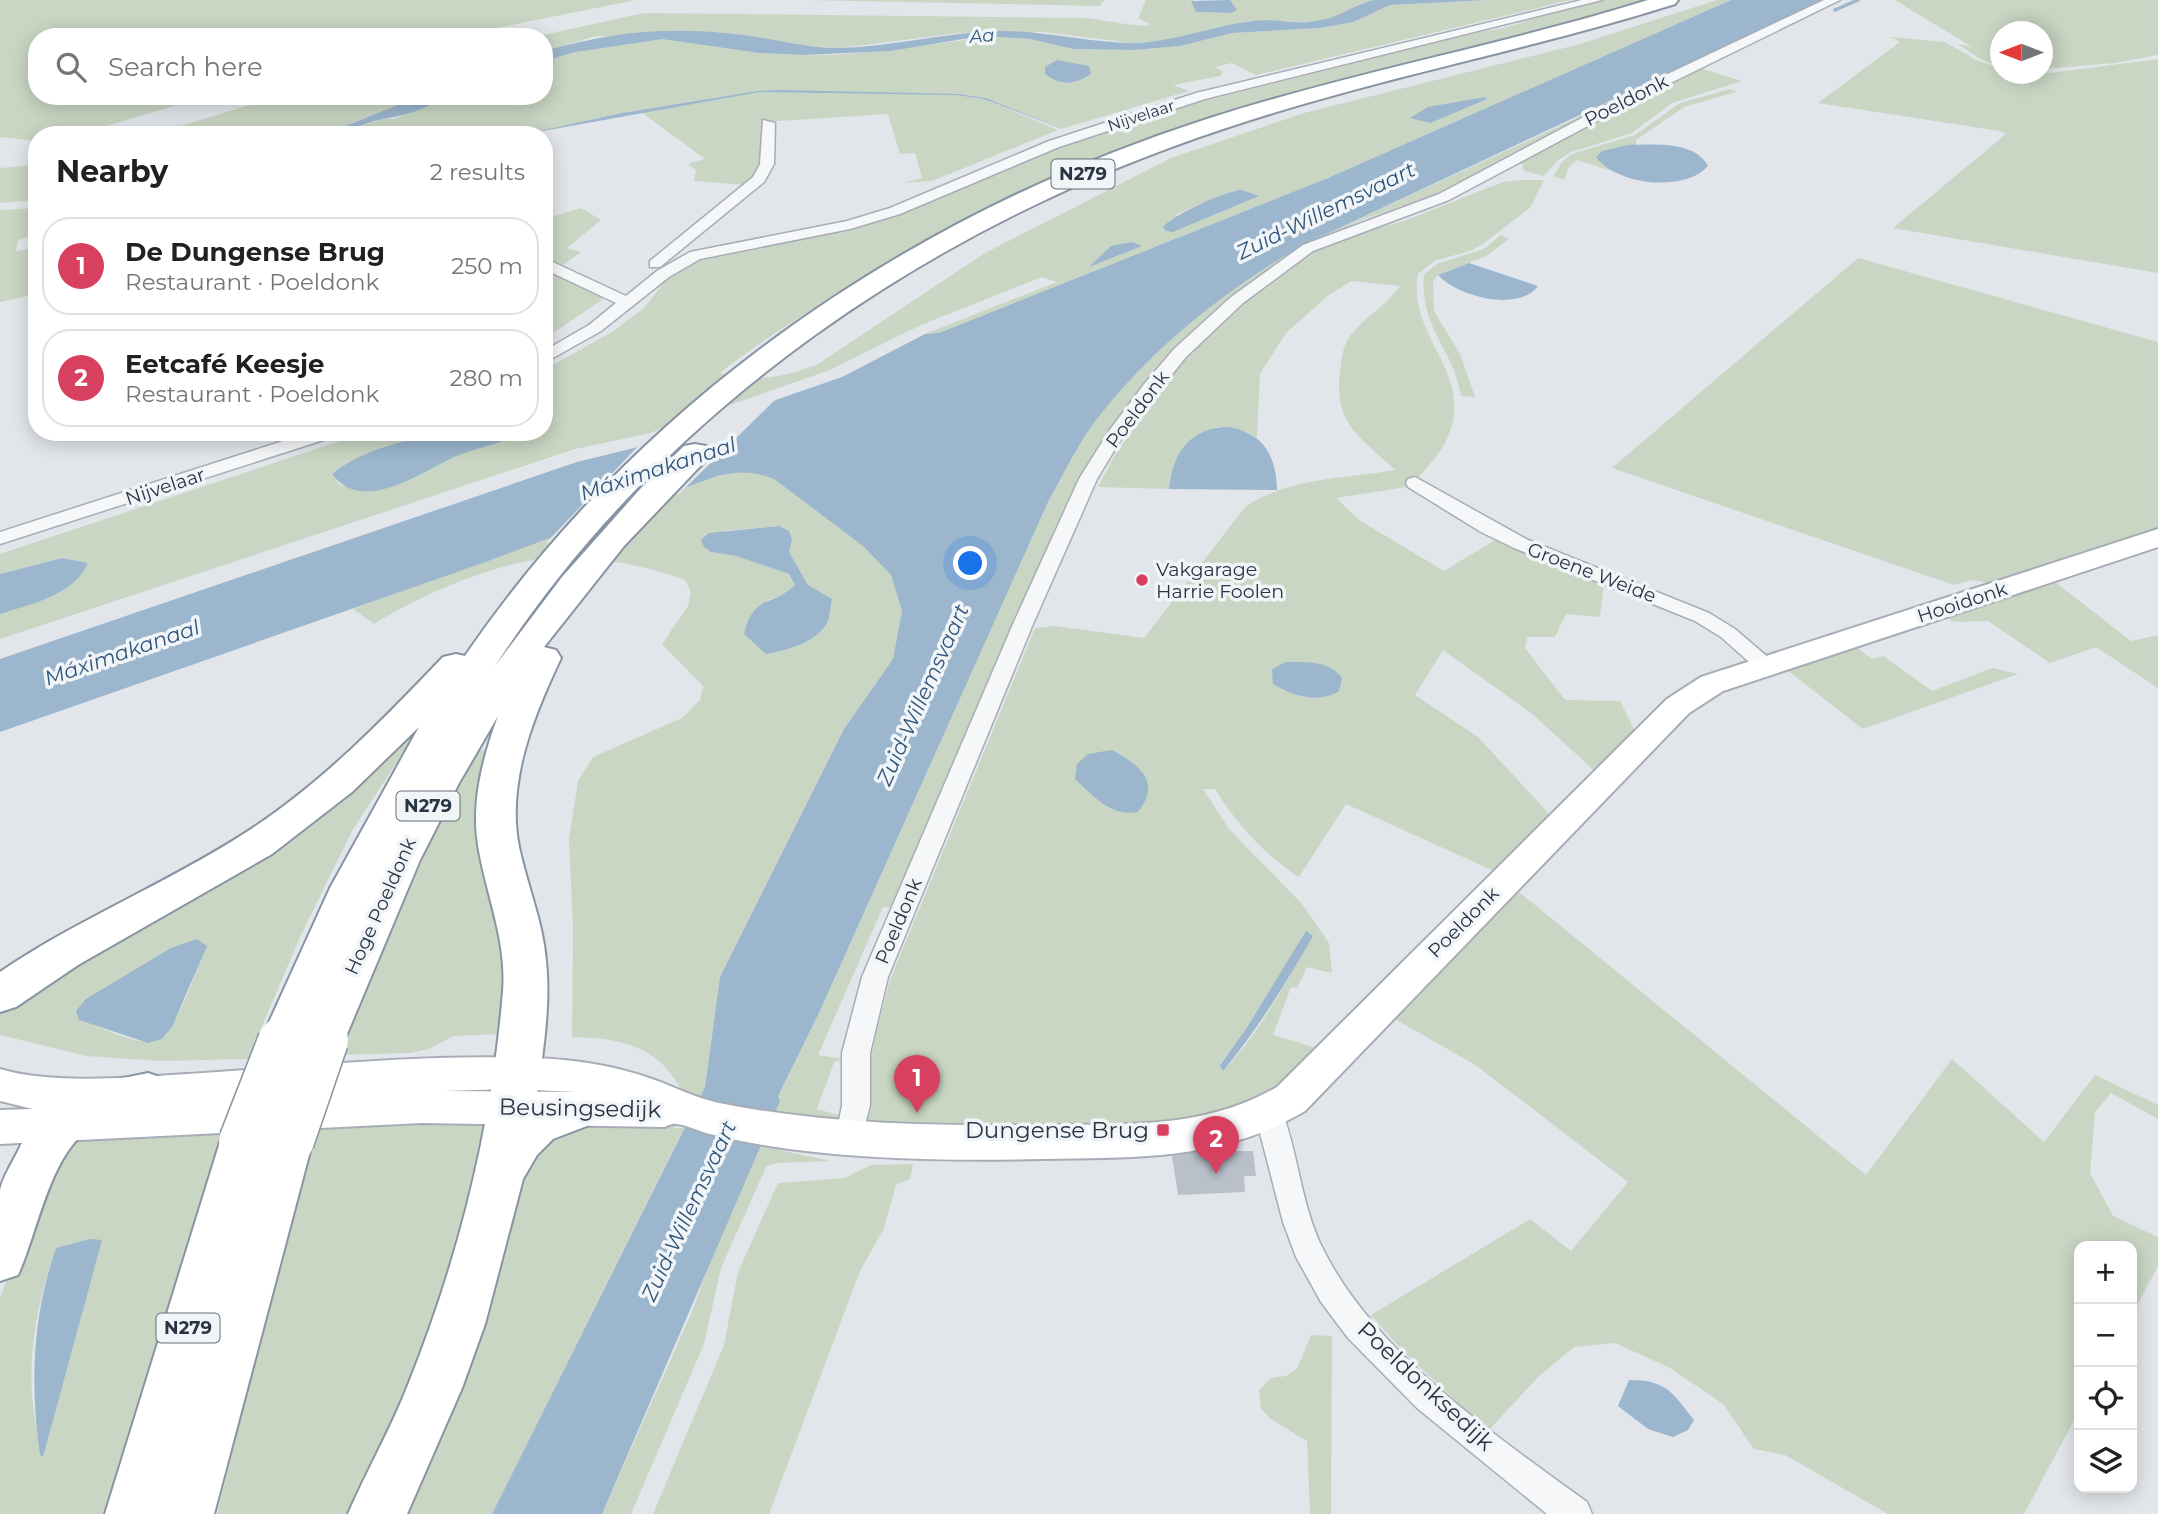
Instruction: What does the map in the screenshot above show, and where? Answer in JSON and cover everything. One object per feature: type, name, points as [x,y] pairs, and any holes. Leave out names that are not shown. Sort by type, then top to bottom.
[{"type":"highway","name":"Hoge Poeldonk","points":[[303,1041],[365,935],[412,833],[481,713],[567,591],[678,468],[757,396],[838,330],[966,246],[1071,192],[1164,152],[1295,108],[1619,26],[1678,1]]},
{"type":"highway","name":"Hoge Poeldonk","points":[[134,1514],[303,1041],[326,936],[378,832],[449,708],[510,618],[556,559],[611,498],[695,418],[765,358],[910,261],[1030,198],[1130,154],[1281,102],[1558,34],[1678,1]]},
{"type":"highway","name":"N279","points":[[377,1514],[427,1410],[460,1326],[485,1247],[499,1180],[514,1089],[526,987],[521,924],[498,846],[498,784],[520,704],[561,620],[567,591]]},
{"type":"highway","name":"N279","points":[[0,995],[65,952],[192,883],[313,807],[405,720],[458,663],[510,618]]},
{"type":"highway","points":[[0,1259],[37,1163],[60,1125],[90,1108],[148,1091]]},
{"type":"highway","name":"N279","points":[[499,1180],[524,1133],[549,1117],[583,1108]]},
{"type":"highway","name":"Hoge Poeldonk","points":[[185,1514],[267,1141]]},
{"type":"street","name":"Nijvelaar","points":[[553,339],[695,255],[720,248],[811,233],[895,211],[1054,144],[1201,96],[1596,0]]},
{"type":"street","name":"Poeldonk","points":[[849,1141],[856,1105],[856,1053],[874,977],[1028,613],[1088,479],[1115,435],[1151,387],[1180,354],[1237,300],[1308,248],[1444,197],[1617,104],[1834,0]]},
{"type":"street","name":"Nijvelaar","points":[[553,353],[595,328],[676,247],[759,179],[768,164],[768,123]]},
{"type":"street","points":[[676,247],[695,255]]},
{"type":"street","points":[[553,267],[623,299]]},
{"type":"street","name":"Nijvelaar","points":[[0,538],[302,441]]},
{"type":"street","name":"Groene Weide","points":[[1415,483],[1488,528],[1521,544],[1702,617],[1728,632],[1766,665]]},
{"type":"street","name":"Hooidonk","points":[[1766,665],[2158,538]]},
{"type":"street","name":"Poeldonk","points":[[682,1109],[767,1129],[849,1141],[926,1145],[1171,1139],[1246,1124],[1269,1114],[1291,1099],[1678,706],[1712,684],[1766,665]]},
{"type":"street","name":"Beusingsedijk","points":[[0,1127],[359,1110],[598,1080],[632,1088],[682,1109]]},
{"type":"street","name":"Beusingsedijk","points":[[0,1085],[22,1091],[46,1093],[148,1091],[285,1081],[514,1089],[583,1108],[682,1109]]},
{"type":"street","name":"Poeldonksedijk","points":[[1269,1114],[1280,1142],[1297,1219],[1311,1257],[1333,1294],[1369,1338],[1430,1397],[1576,1514]]},
{"type":"green space","points":[[0,0],[636,0],[497,28],[28,28],[28,105],[178,105],[106,126],[28,126],[28,140],[0,137]]},
{"type":"green space","points":[[805,0],[1104,0],[1100,6]]},
{"type":"green space","points":[[1146,0],[1193,0],[1196,12],[1231,13],[1236,10],[1230,0],[1374,0],[1362,3],[1343,16],[1315,22],[1249,21],[1169,40],[1131,43],[1043,32],[958,33],[842,48],[596,36],[553,48],[553,33],[644,13],[1084,18],[1151,25],[1138,18]]},
{"type":"green space","points":[[1487,0],[1571,0],[1256,75],[1232,63],[1215,67],[1223,72],[1220,76],[1173,85],[1189,91],[1061,129],[986,98],[951,94],[984,99],[1058,130],[932,181],[902,183],[922,178],[915,153],[900,154],[888,114],[765,122],[760,164],[747,185],[694,181],[696,170],[688,164],[705,159],[641,112],[761,91],[622,113],[553,128],[361,126],[382,119],[395,119],[423,105],[553,105],[553,59],[635,40],[682,40],[803,55],[852,54],[999,37],[1030,39],[1073,49],[1134,50],[1180,46],[1232,33],[1320,28],[1353,22],[1390,5]]},
{"type":"green space","points":[[1598,0],[1646,0],[1561,26],[1303,89],[1122,150],[1006,201],[893,260],[778,332],[720,373],[769,377],[793,373],[818,364],[985,253],[1171,158],[1304,113],[1580,44],[1717,0],[1731,0],[1328,178],[939,333],[925,334],[1057,282],[1042,277],[921,325],[830,370],[647,434],[575,449],[0,639],[0,614],[50,597],[88,563],[62,558],[0,574],[0,554],[340,441],[406,441],[387,446],[332,474],[340,485],[362,491],[502,441],[553,441],[553,365],[612,332],[644,308],[673,271],[686,263],[746,246],[853,228],[1105,130],[1201,102],[1460,36],[1503,28]],"holes":[[[1232,191],[1258,196],[1173,232],[1177,214]]]},
{"type":"green space","points":[[1895,0],[2158,0],[2158,55],[2115,63],[2053,68],[2053,21],[1990,21],[1990,62],[1958,44],[1972,47]]},
{"type":"green space","points":[[1777,25],[1529,144],[1440,194],[1361,220],[1305,248],[1264,274],[1111,434],[893,908],[883,907],[818,1055],[843,1059],[834,1062],[817,1109],[845,1117],[840,1122],[770,1119],[780,1101],[778,1096],[819,1013],[1048,502],[1091,427],[1136,373],[1214,304],[1301,246]]},
{"type":"green space","points":[[1891,37],[1945,42],[1990,65],[1990,84],[2053,84],[2053,73],[2158,59],[2158,273],[1893,228],[2006,134],[1818,103],[1900,42]]},
{"type":"green space","points":[[1696,67],[1742,81],[1672,103],[1632,133],[1571,152],[1558,160],[1544,176],[1524,171],[1520,157]]},
{"type":"green space","points":[[1730,89],[1736,92],[1684,107],[1636,140],[1636,145],[1602,151],[1601,163],[1615,172],[1577,160],[1569,167],[1564,180],[1553,176],[1562,162],[1572,154],[1635,135],[1680,103]]},
{"type":"green space","points":[[249,105],[398,105],[345,126],[181,126]]},
{"type":"green space","points":[[28,166],[28,201],[0,203],[0,168]]},
{"type":"green space","points":[[1544,180],[1530,208],[1484,243],[1470,251],[1434,261],[1418,274],[1417,297],[1422,318],[1449,377],[1454,397],[1453,419],[1445,443],[1418,478],[1426,484],[1336,498],[1359,520],[1444,571],[1497,539],[1604,584],[1600,617],[1566,614],[1555,637],[1527,637],[1525,648],[1565,700],[1620,701],[1638,737],[1597,773],[1530,712],[1443,650],[1415,695],[1478,737],[1553,818],[1496,872],[1346,804],[1299,877],[1274,859],[1252,838],[1215,789],[1203,789],[1229,829],[1302,904],[1329,943],[1332,973],[1307,967],[1297,988],[1291,987],[1273,1035],[1320,1049],[1278,1092],[1218,1119],[1144,1129],[866,1128],[871,1053],[890,980],[1035,628],[1055,626],[1144,638],[1245,507],[1262,497],[1298,484],[1395,470],[1352,429],[1341,405],[1339,390],[1347,340],[1400,286],[1352,281],[1330,294],[1286,333],[1260,374],[1257,438],[1249,433],[1216,427],[1170,476],[1169,489],[1098,487],[1115,455],[1167,380],[1200,344],[1264,284],[1307,252],[1362,232],[1404,221],[1503,182]],"holes":[[[1307,932],[1312,936],[1261,1024],[1223,1071],[1220,1064],[1246,1029]]]},
{"type":"green space","points":[[28,208],[28,237],[18,240],[16,251],[28,249],[28,296],[0,302],[0,210]]},
{"type":"green space","points":[[581,208],[601,220],[567,248],[581,252],[562,266],[553,262],[553,216]]},
{"type":"green space","points":[[1501,235],[1509,239],[1486,256],[1438,275],[1433,282],[1434,311],[1460,354],[1475,397],[1461,396],[1451,364],[1431,323],[1424,293],[1424,274],[1439,263],[1484,249]]},
{"type":"green space","points":[[1858,258],[2158,342],[2158,530],[1989,583],[1972,580],[1954,585],[1612,468]]},
{"type":"green space","points":[[553,270],[600,294],[602,300],[553,333]]},
{"type":"green space","points":[[737,471],[758,473],[774,479],[863,546],[891,575],[902,611],[893,659],[844,729],[720,977],[705,1087],[697,1102],[660,1062],[640,1049],[607,1040],[572,1037],[573,928],[569,839],[578,781],[593,757],[682,718],[700,700],[703,686],[662,644],[688,606],[691,592],[685,580],[651,569],[615,562],[578,558],[543,559],[501,567],[456,583],[411,603],[374,624],[353,609]],"holes":[[[779,526],[789,531],[792,539],[789,552],[808,585],[831,599],[764,601],[786,594],[795,585],[789,574],[736,556],[711,552],[722,531]]]},
{"type":"green space","points":[[2055,582],[2131,641],[2158,635],[2158,688],[2096,647],[2050,663],[1988,621],[1954,622],[1946,617]]},
{"type":"green space","points":[[1856,647],[1872,659],[1883,656],[1932,691],[1992,668],[2018,674],[1863,729],[1787,670]]},
{"type":"green space","points":[[441,694],[352,831],[300,937],[248,1059],[159,1061],[87,1056],[0,1035],[0,1000],[130,917]],"holes":[[[206,946],[175,1019],[157,1040],[147,1042],[130,1039],[80,1020],[76,1011]]]},
{"type":"green space","points":[[474,750],[487,750],[510,988],[504,1034],[453,1036],[429,1049],[410,1053],[339,1055],[433,836]]},
{"type":"green space","points":[[1519,892],[1866,1175],[1952,1059],[2044,1142],[2095,1075],[2158,1105],[2158,1119],[2111,1093],[2095,1112],[2090,1173],[2113,1216],[2158,1237],[2158,1266],[2137,1306],[2137,1241],[2074,1241],[2074,1420],[2024,1514],[1888,1514],[1785,1455],[1754,1449],[1723,1404],[1670,1368],[1615,1343],[1574,1347],[1539,1376],[1488,1431],[1402,1350],[1371,1315],[1530,1219],[1571,1251],[1628,1182],[1474,1064],[1393,1018]]},
{"type":"green space","points":[[500,1115],[440,1326],[354,1514],[217,1514],[309,1143],[318,1120]]},
{"type":"green space","points":[[677,1118],[675,1128],[684,1128],[492,1514],[399,1514],[527,1149],[555,1123]]},
{"type":"green space","points":[[227,1128],[202,1200],[166,1337],[112,1514],[0,1514],[0,1299],[41,1179],[67,1133]],"holes":[[[101,1240],[43,1456],[34,1409],[32,1364],[44,1285],[56,1248]]]},
{"type":"green space","points":[[763,1138],[776,1143],[783,1151],[831,1161],[776,1163],[766,1167],[721,1268],[704,1344],[631,1514],[602,1514],[694,1307],[713,1252]]},
{"type":"green space","points":[[913,1164],[910,1179],[896,1185],[884,1228],[860,1271],[769,1514],[653,1514],[724,1345],[738,1272],[778,1183],[844,1178],[871,1165]]},
{"type":"green space","points":[[1311,1335],[1332,1336],[1331,1514],[1310,1514],[1307,1441],[1272,1420],[1261,1409],[1259,1390],[1271,1378],[1286,1376],[1297,1369]]},
{"type":"water","points":[[1230,0],[1237,10],[1231,13],[1196,12],[1191,1]]},
{"type":"water","name":"Aa","points":[[1374,0],[1487,0],[1390,5],[1353,22],[1320,28],[1232,33],[1180,46],[1134,50],[1073,49],[1030,39],[999,37],[963,39],[890,51],[804,55],[760,53],[662,39],[576,52],[553,58],[553,49],[570,44],[619,35],[667,31],[717,32],[830,48],[862,47],[996,31],[1133,43],[1178,37],[1253,21],[1308,22],[1325,19]]},
{"type":"water","points":[[1731,0],[1825,0],[1301,246],[1214,304],[1161,349],[1113,399],[1085,436],[1048,502],[819,1013],[778,1096],[780,1101],[602,1514],[492,1514],[705,1087],[720,977],[844,729],[893,659],[902,611],[891,575],[863,546],[774,479],[753,473],[732,473],[717,476],[480,564],[0,732],[0,659],[577,462],[646,445],[842,377],[925,334],[939,333],[1328,178]]},
{"type":"water","points":[[1057,60],[1089,66],[1091,74],[1073,82],[1057,81],[1045,74],[1045,67]]},
{"type":"water","points":[[758,91],[957,94],[986,98],[1061,129],[984,99],[956,95],[759,92],[553,129],[622,113]]},
{"type":"water","points":[[1485,97],[1487,99],[1430,123],[1410,118],[1428,107]]},
{"type":"water","points":[[398,105],[430,105],[359,126],[345,126]]},
{"type":"water","points":[[1628,145],[1683,148],[1702,158],[1708,166],[1697,175],[1684,180],[1651,182],[1619,174],[1596,157],[1602,151]]},
{"type":"water","points":[[1241,190],[1259,196],[1173,232],[1166,231],[1163,227],[1200,204]]},
{"type":"water","points":[[1132,242],[1142,246],[1089,267],[1111,246]]},
{"type":"water","points":[[1469,263],[1538,286],[1517,299],[1503,300],[1473,295],[1447,283],[1438,275]]},
{"type":"water","points":[[1228,427],[1251,435],[1266,448],[1274,467],[1277,490],[1169,489],[1174,464],[1186,444],[1204,432]]},
{"type":"water","points":[[503,441],[454,457],[392,487],[375,491],[359,491],[344,486],[332,474],[357,458],[398,443]]},
{"type":"water","points":[[779,526],[789,531],[792,539],[789,552],[808,585],[832,599],[828,621],[817,635],[792,648],[766,654],[744,634],[748,621],[759,606],[795,585],[789,574],[736,556],[711,552],[704,547],[701,540],[709,533]]},
{"type":"water","points":[[62,558],[88,563],[73,583],[62,591],[0,614],[0,574]]},
{"type":"water","points":[[1286,662],[1317,663],[1331,668],[1342,678],[1339,691],[1314,698],[1297,695],[1273,684],[1272,669]]},
{"type":"water","points":[[1112,750],[1131,762],[1144,775],[1148,791],[1138,812],[1119,811],[1103,804],[1075,779],[1077,764],[1088,754]]},
{"type":"water","points":[[1306,931],[1313,936],[1303,954],[1260,1022],[1223,1071],[1220,1065],[1246,1029]]},
{"type":"water","points":[[197,939],[207,946],[172,1027],[162,1039],[148,1043],[79,1020],[76,1011],[86,999],[171,948]]},
{"type":"water","points":[[90,1239],[102,1240],[43,1457],[40,1455],[37,1429],[34,1376],[42,1299],[56,1248]]},
{"type":"water","points":[[1629,1380],[1652,1382],[1674,1395],[1694,1420],[1688,1430],[1673,1437],[1648,1429],[1618,1406]]},
{"type":"pier","points":[[779,396],[680,493],[545,544],[641,443]]},
{"type":"building","points":[[1204,1151],[1253,1151],[1256,1176],[1244,1176],[1245,1192],[1178,1195],[1172,1156]]},
{"type":"waterway","points":[[1835,10],[1858,0]]},
{"type":"place","name":"Vakgarage Harrie Foolen","points":[[1142,580]]},
{"type":"place","name":"De Dungense Brug","points":[[917,1113]]},
{"type":"place","name":"Dungense Brug","points":[[1163,1130]]},
{"type":"place","name":"Eetcafé Keesje","points":[[1216,1174]]},
{"type":"water label","name":"Zuid-Willemsvaart","points":[[1326,211]]},
{"type":"water label","name":"Máximakanaal","points":[[658,469]]},
{"type":"water label","name":"Máximakanaal","points":[[122,653]]},
{"type":"water label","name":"Zuid-Willemsvaart","points":[[923,695]]},
{"type":"water label","name":"Zuid-Willemsvaart","points":[[689,1211]]}]
